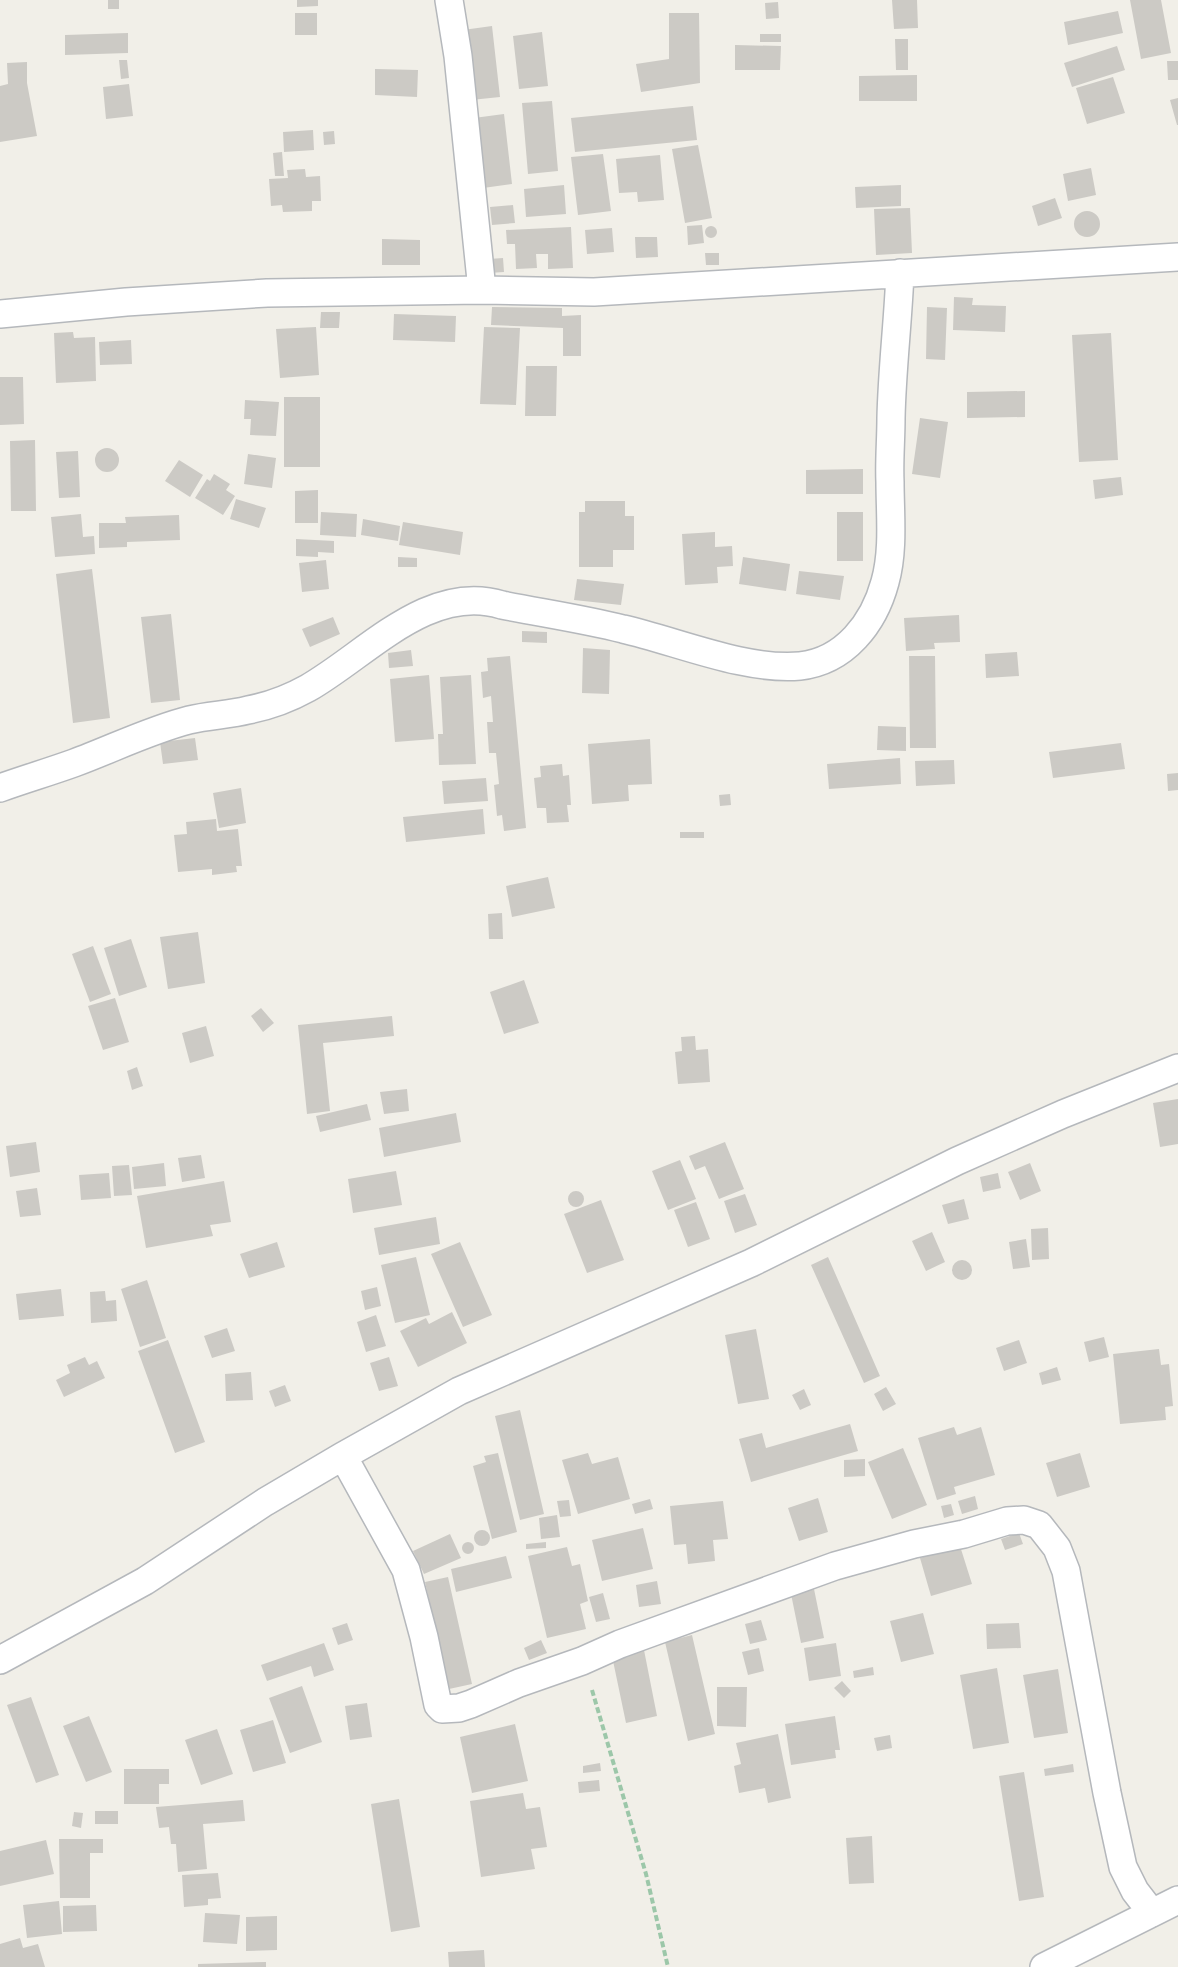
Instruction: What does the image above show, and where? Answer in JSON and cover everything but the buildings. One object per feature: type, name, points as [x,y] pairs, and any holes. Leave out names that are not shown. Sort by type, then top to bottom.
[{"type":"street","points":[[449,0],[458,56],[482,290]]},
{"type":"street","points":[[0,314],[126,302],[255,294],[482,290],[594,292],[1178,258]]},
{"type":"street","points":[[0,788],[74,763],[154,731],[182,722],[248,710],[309,688],[385,635],[444,604],[486,600],[624,629],[724,657],[774,665],[801,666],[824,660],[845,648],[860,633],[870,617],[886,581],[890,552],[891,414],[900,273]]},
{"type":"street","points":[[0,1660],[145,1581],[265,1502],[459,1391],[751,1263],[957,1161],[1063,1114],[1178,1068]]},
{"type":"street","points":[[343,1456],[406,1570],[424,1636],[438,1705],[442,1709],[459,1708],[471,1704],[620,1644],[835,1566],[1007,1521],[1024,1520],[1039,1525],[1057,1548],[1066,1571],[1107,1794],[1124,1867],[1135,1891],[1152,1913]]},
{"type":"street","points":[[1044,1967],[1178,1900]]},
{"type":"path","points":[[582,1661],[646,1874],[668,1967]]}]
